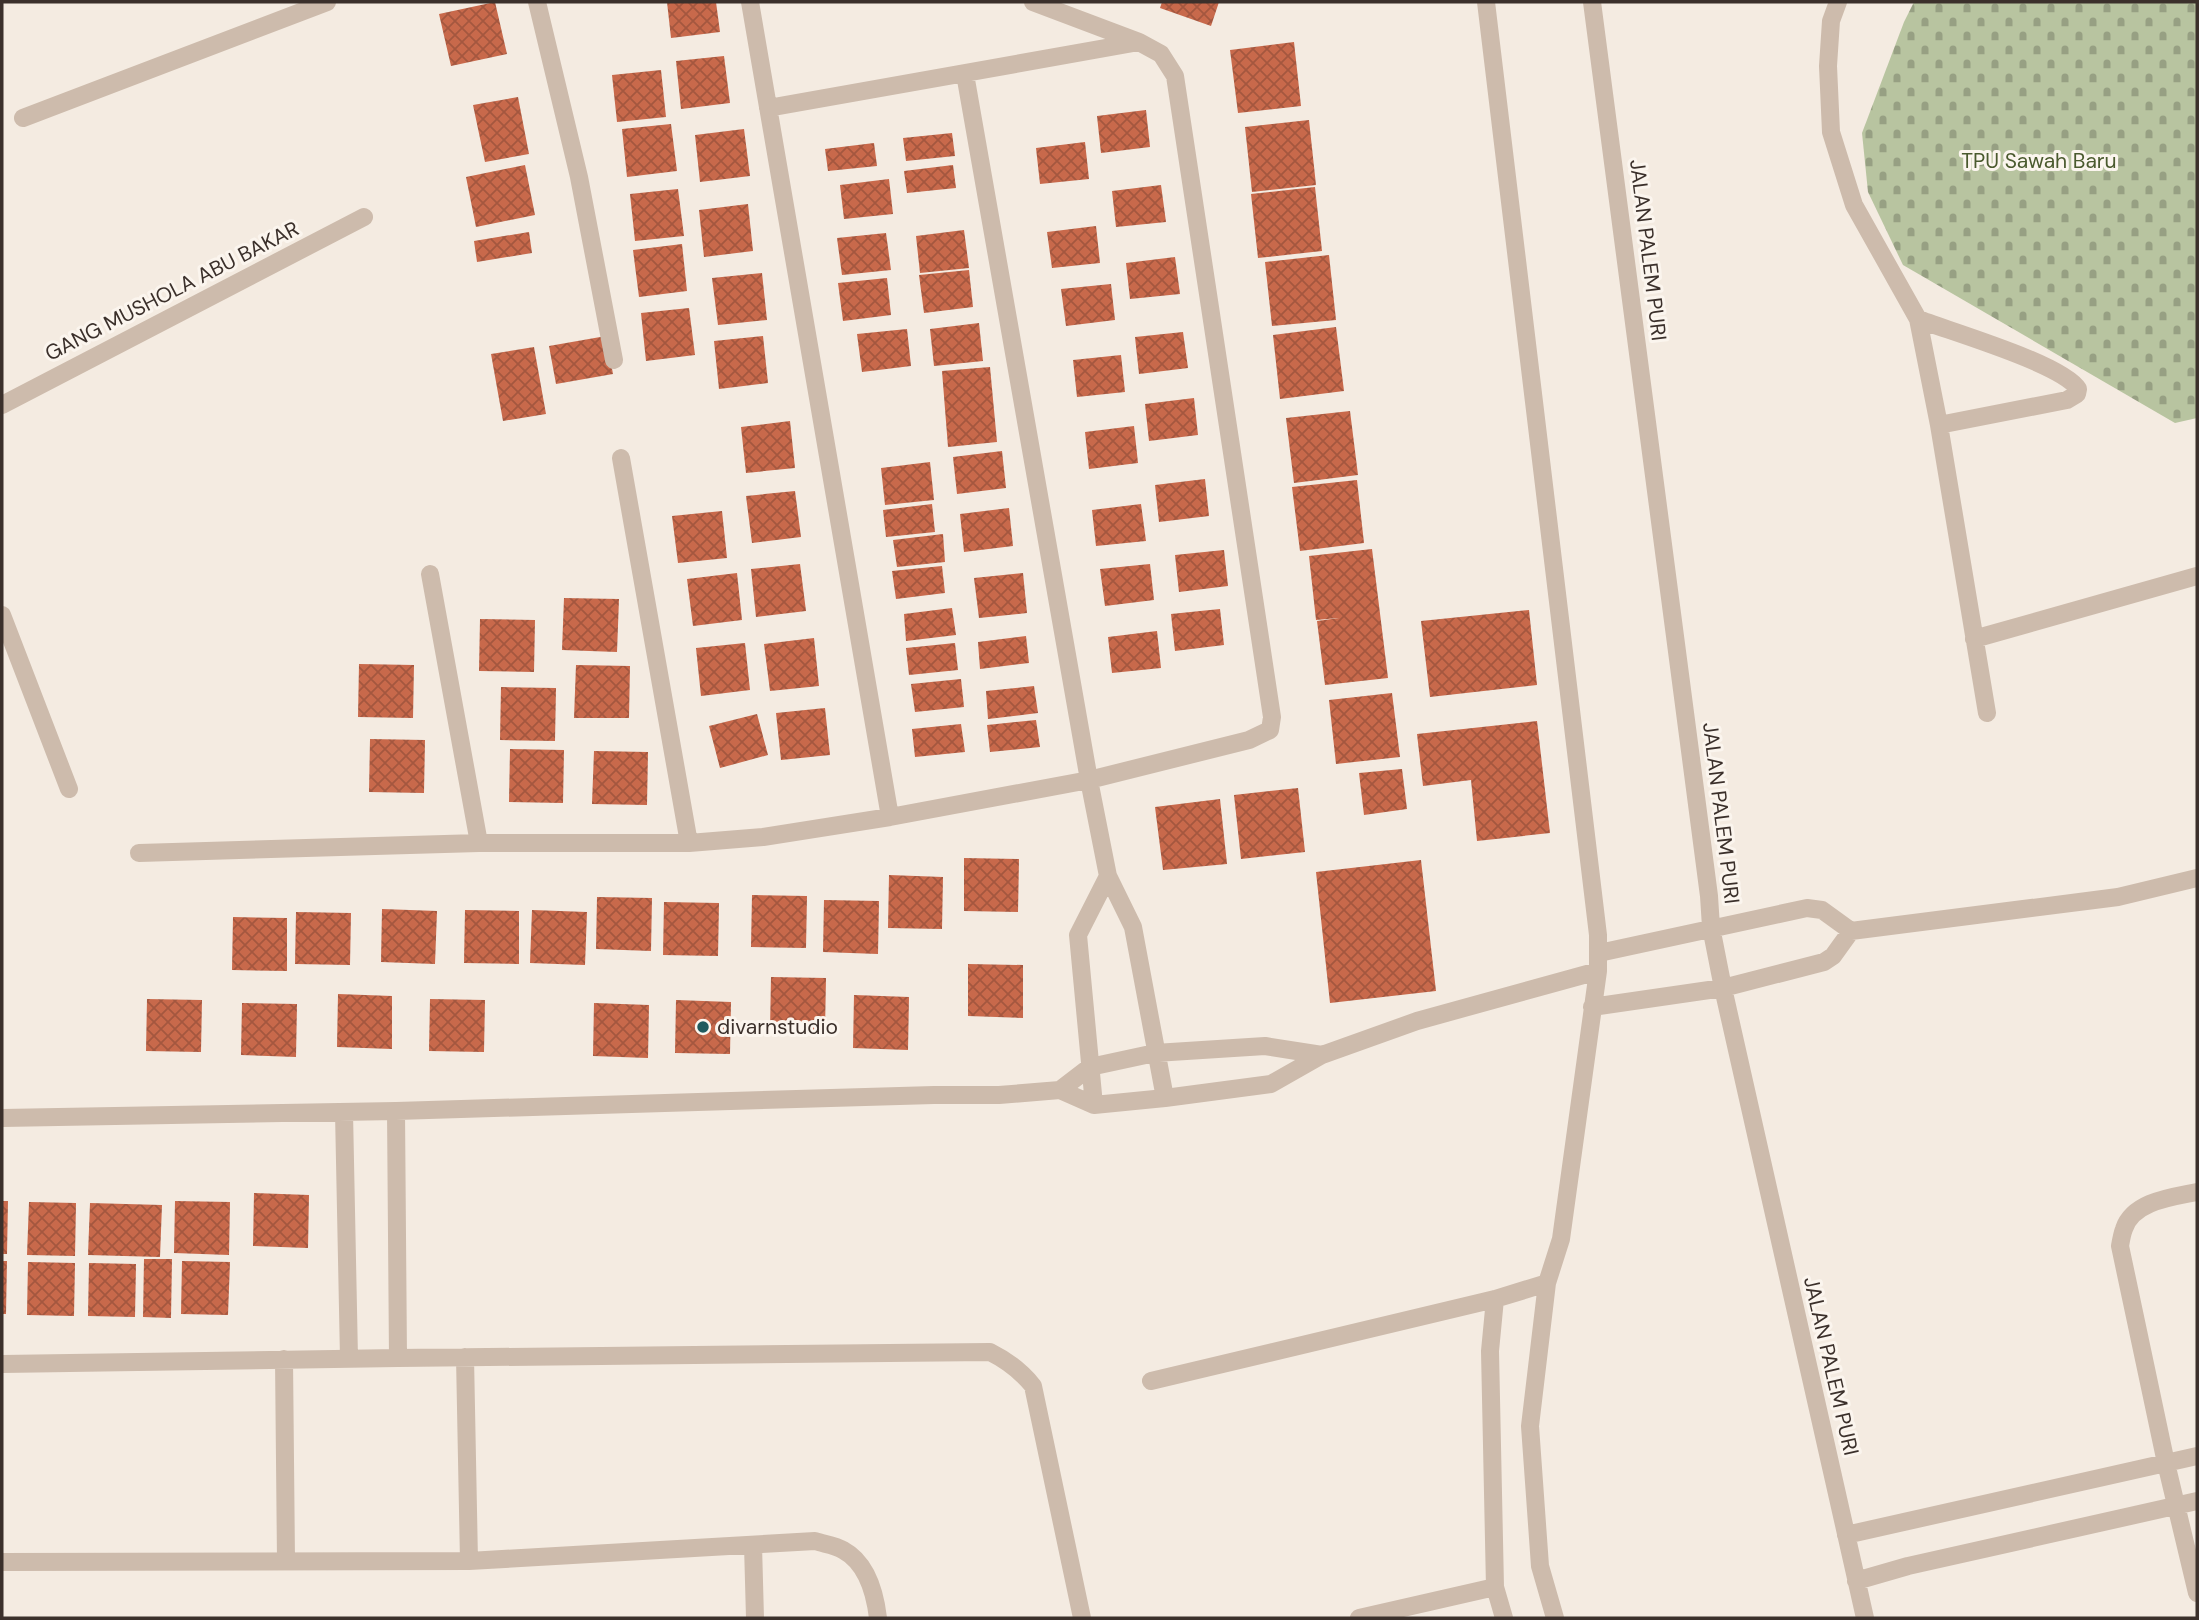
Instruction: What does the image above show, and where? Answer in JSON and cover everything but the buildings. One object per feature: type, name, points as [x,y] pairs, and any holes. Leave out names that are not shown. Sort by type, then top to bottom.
[{"type":"street","points":[[23,118],[327,2]]},
{"type":"street","points":[[537,2],[579,177],[614,360]]},
{"type":"street","points":[[750,2],[890,817]]},
{"type":"street","points":[[139,853],[479,843],[689,843],[763,837],[890,817],[1089,780],[1249,740],[1270,730],[1272,717],[1175,76],[1161,54],[1139,42],[1032,2]]},
{"type":"street","points":[[1486,2],[1598,962],[1561,1239],[1547,1283],[1530,1426],[1540,1566],[1555,1618]]},
{"type":"street","name":"JALAN PALEM PURI","points":[[1592,2],[1712,927],[1723,988],[1865,1618]]},
{"type":"street","points":[[1838,2],[1831,21],[1829,55],[1831,132],[1854,205],[1918,319],[1940,425],[1987,713]]},
{"type":"street","points":[[768,108],[1139,42]]},
{"type":"street","points":[[965,74],[1089,780],[1108,876],[1133,927],[1165,1098]]},
{"type":"street","name":"GANG MUSHOLA ABU BAKAR","points":[[2,405],[364,218]]},
{"type":"street","points":[[1918,319],[2020,355],[2059,373],[2074,382],[2078,389],[2077,394],[2067,400],[1940,425]]},
{"type":"street","points":[[621,458],[689,843]]},
{"type":"street","points":[[430,574],[479,843]]},
{"type":"street","points":[[1974,639],[2197,576]]},
{"type":"street","points":[[2,615],[69,789]]},
{"type":"street","points":[[1094,1105],[1078,934],[1108,876]]},
{"type":"street","points":[[2,1118],[397,1111],[999,1095],[1060,1090],[1094,1105],[1165,1098],[1271,1084],[1322,1055],[1417,1021],[1712,927],[1807,908],[1822,910],[1851,931],[2118,897],[2197,878]]},
{"type":"street","points":[[1592,1007],[1723,988],[1824,962],[1833,956],[1851,931]]},
{"type":"street","points":[[1060,1090],[1090,1067],[1155,1053],[1265,1046],[1322,1055]]},
{"type":"street","points":[[397,1111],[398,1358]]},
{"type":"street","points":[[344,1112],[349,1358]]},
{"type":"street","points":[[2197,1192],[2150,1203],[2124,1226],[2120,1246],[2166,1463],[2197,1593]]},
{"type":"street","points":[[1150,1381],[1495,1299],[1547,1283]]},
{"type":"street","points":[[1495,1299],[1490,1351],[1495,1587],[1504,1618]]},
{"type":"street","points":[[2,1364],[990,1352],[1021,1371],[1033,1386],[1082,1618]]},
{"type":"street","points":[[465,1357],[469,1561]]},
{"type":"street","points":[[284,1359],[286,1561]]},
{"type":"street","points":[[1846,1535],[2197,1456]]},
{"type":"street","points":[[1856,1581],[1908,1566],[2197,1501]]},
{"type":"street","points":[[2,1562],[469,1561],[815,1541],[843,1549],[860,1564],[875,1595],[878,1618]]},
{"type":"street","points":[[753,1545],[755,1618]]},
{"type":"street","points":[[1359,1618],[1495,1587]]},
{"type":"green space","name":"TPU Sawah Baru","points":[[1914,2],[2197,2],[2197,418],[2175,423],[1903,265],[1868,192],[1862,133]]},
{"type":"place","name":"divarnstudio","points":[[703,1027]]}]
